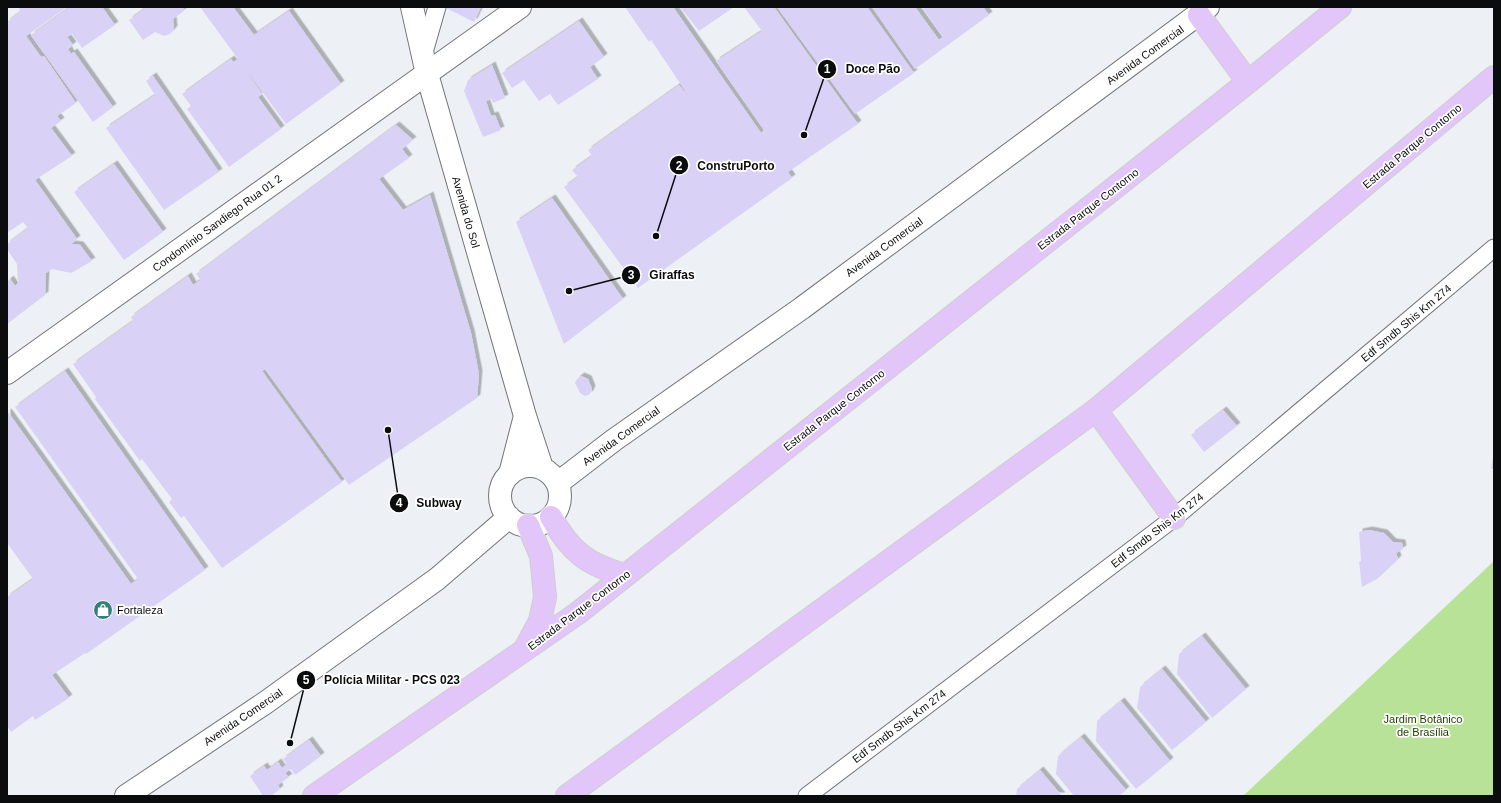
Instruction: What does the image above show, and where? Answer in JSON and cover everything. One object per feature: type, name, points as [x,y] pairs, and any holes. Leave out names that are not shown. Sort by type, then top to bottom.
[{"type":"highway","name":"Estrada Parque Contorno","points":[[314,796],[578,613],[1248,82],[1340,7]]},
{"type":"highway","points":[[1203,11],[1248,82]]},
{"type":"highway","name":"Estrada Parque Contorno","points":[[567,796],[1096,410],[1494,77]]},
{"type":"highway","points":[[1096,410],[1174,518]]},
{"type":"highway","points":[[551,517],[569,544],[581,555],[593,564],[625,575]]},
{"type":"highway","points":[[519,521],[541,556],[545,598],[540,621],[525,651]]},
{"type":"street","name":"Avenida do Sol","points":[[412,7],[425,65],[525,416],[542,468]]},
{"type":"street","name":"Condomínio Sandiego Rua 01 2","points":[[7,373],[425,65],[520,7]]},
{"type":"street","name":"Avenida Comercial","points":[[558,483],[614,440],[802,308],[1203,11]]},
{"type":"street","points":[[510,474],[525,416]]},
{"type":"street","points":[[526,466],[542,468],[549,472],[558,483],[560,501],[551,517],[540,523],[519,521],[501,500],[504,481],[510,474],[526,466]]},
{"type":"street","name":"Avenida Comercial","points":[[126,796],[265,703],[437,578],[519,521]]},
{"type":"lane","points":[[425,65],[438,7]]},
{"type":"lane","name":"Edf Smdb Shis Km 274","points":[[806,796],[1174,518],[1494,248]]},
{"type":"green space","name":"Jardim Botânico de Brasília","points":[[1494,561],[1494,796],[1243,796]]},
{"type":"building","points":[[19,7],[67,7],[26,36],[41,57],[44,56],[76,103],[57,116],[61,121],[51,128],[72,156],[35,180],[77,239],[71,244],[80,245],[92,261],[71,273],[52,269],[46,273],[45,295],[7,324],[7,282],[10,279],[15,286],[18,283],[17,264],[7,249],[7,244],[28,228],[23,222],[7,233],[7,22],[20,12]]},
{"type":"building","points":[[70,7],[102,7],[115,25],[82,48],[72,34],[67,37],[73,45],[68,49],[71,54],[74,52],[113,107],[93,122],[31,35]]},
{"type":"building","points":[[147,7],[182,7],[185,10],[173,19],[174,29],[170,34],[164,36],[155,32],[143,40],[129,20]]},
{"type":"building","points":[[200,7],[233,7],[254,35],[289,11],[341,84],[286,124],[243,66],[262,94],[258,97],[281,129],[229,167],[187,109],[191,106],[182,94],[231,59],[233,62],[238,59]]},
{"type":"building","points":[[444,7],[481,7],[474,22]]},
{"type":"building","points":[[625,7],[673,7],[761,133],[764,130],[716,61],[762,31],[744,7],[774,7],[858,124],[788,172],[792,178],[638,288],[564,187],[578,177],[572,170],[592,156],[588,150],[679,85],[690,98],[651,40],[649,42]]},
{"type":"building","points":[[680,7],[734,7],[699,31]]},
{"type":"building","points":[[777,7],[867,7],[914,73],[855,114]]},
{"type":"building","points":[[872,7],[915,7],[939,40],[943,37],[922,7],[983,7],[989,15],[915,69]]},
{"type":"building","points":[[579,21],[604,57],[590,67],[598,79],[558,105],[550,94],[539,101],[524,80],[512,88],[502,73]]},
{"type":"building","points":[[492,65],[505,98],[493,103],[492,99],[486,101],[491,116],[495,115],[501,130],[483,137],[464,91],[468,80]]},
{"type":"building","points":[[153,76],[219,172],[164,210],[106,128],[155,95],[146,81]]},
{"type":"building","points":[[396,125],[413,140],[402,149],[409,158],[379,179],[403,210],[430,195],[471,333],[479,374],[477,398],[349,485],[265,369],[262,371],[342,482],[222,568],[184,516],[181,518],[169,502],[172,499],[142,459],[140,461],[95,399],[96,397],[73,364],[133,321],[131,317],[188,276],[193,285],[201,280],[196,274]]},
{"type":"building","points":[[114,164],[163,232],[124,260],[74,192]]},
{"type":"building","points":[[552,198],[623,299],[564,344],[516,222]]},
{"type":"building","points":[[65,371],[205,570],[86,654],[85,653],[52,675],[69,698],[35,720],[33,716],[11,732],[7,726],[7,597],[33,579],[7,543],[8,412],[131,584],[138,579],[15,407]]},
{"type":"building","points":[[581,376],[588,379],[592,389],[590,394],[585,396],[580,393],[575,383]]},
{"type":"building","points":[[1223,410],[1237,426],[1204,452],[1191,435]]},
{"type":"building","points":[[1493,458],[1494,469],[1491,469]]},
{"type":"building","points":[[1369,530],[1384,533],[1393,542],[1402,543],[1403,549],[1396,553],[1398,559],[1377,579],[1362,587],[1359,562],[1361,561],[1359,532]]},
{"type":"building","points":[[1202,636],[1246,689],[1212,718],[1177,674],[1179,654]]},
{"type":"building","points":[[1162,669],[1206,722],[1172,750],[1137,708],[1140,687]]},
{"type":"building","points":[[1121,701],[1170,761],[1136,789],[1096,741],[1097,721]]},
{"type":"building","points":[[1081,737],[1126,790],[1119,796],[1074,796],[1056,774],[1058,756]]},
{"type":"building","points":[[309,740],[321,756],[295,775],[291,769],[285,773],[289,777],[278,785],[280,789],[271,796],[263,796],[250,776],[264,766],[267,770],[278,762],[282,768],[287,764],[283,759]]},
{"type":"building","points":[[1040,770],[1062,796],[1016,796],[1017,789]]},
{"type":"place","name":"Doce Pão","points":[[804,135]]},
{"type":"place","name":"ConstruPorto","points":[[656,236]]},
{"type":"place","name":"Giraffas","points":[[569,291]]},
{"type":"place","name":"Subway","points":[[388,430]]},
{"type":"place","name":"Fortaleza","points":[[103,610]]},
{"type":"place","name":"Polícia Militar - PCS 023","points":[[290,743]]}]
